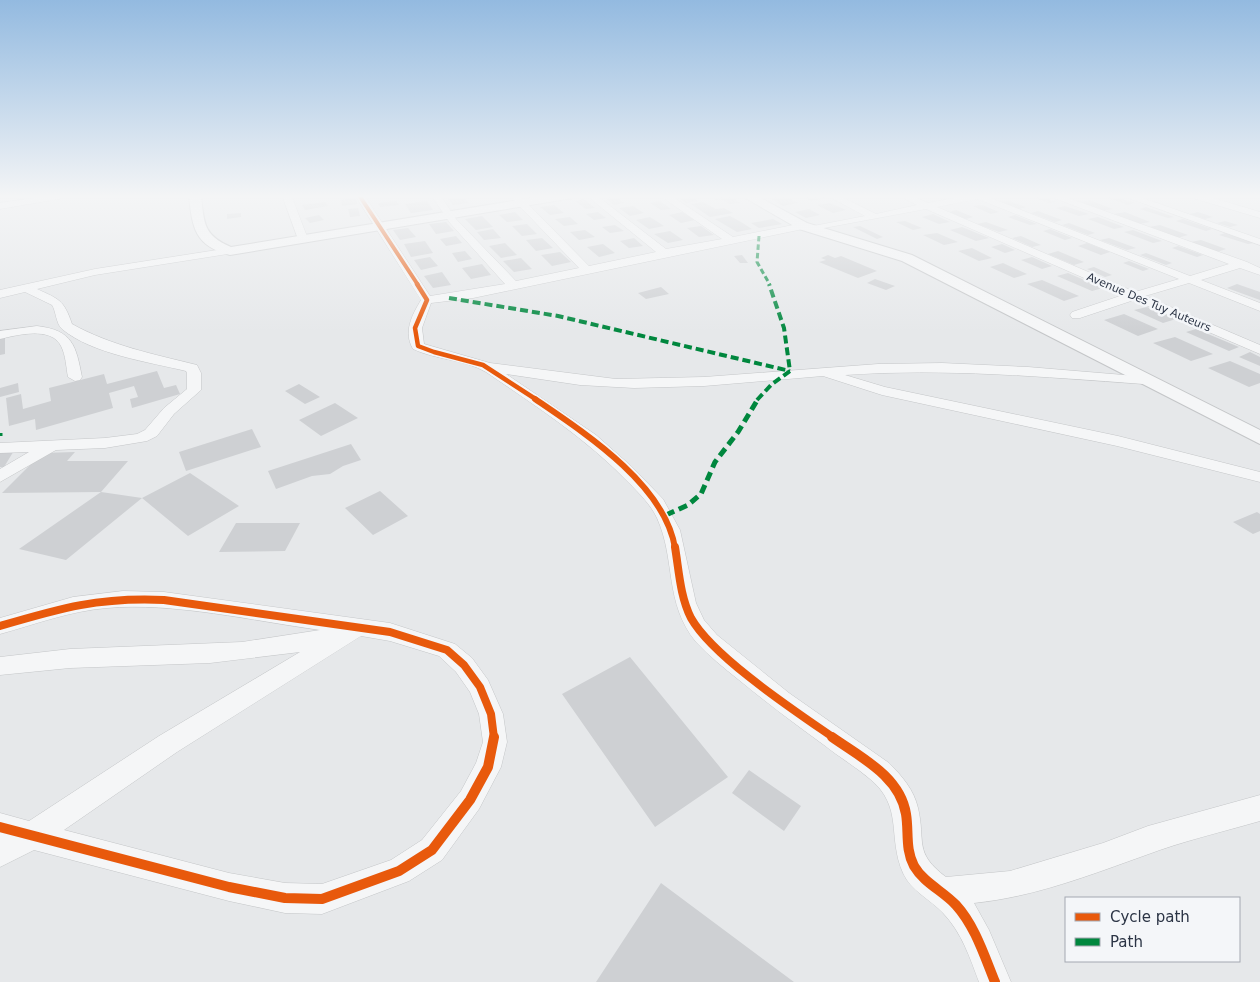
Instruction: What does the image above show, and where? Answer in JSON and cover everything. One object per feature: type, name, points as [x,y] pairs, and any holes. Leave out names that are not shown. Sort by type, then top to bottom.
[{"type":"street","points":[[209,241],[212,244],[230,250]]},
{"type":"street","points":[[0,294],[95,272],[290,241]]},
{"type":"street","points":[[389,241],[427,300]]},
{"type":"street","points":[[472,241],[513,285]]},
{"type":"street","points":[[558,241],[587,270]]},
{"type":"street","points":[[648,241],[664,253]]},
{"type":"street","points":[[427,300],[473,294],[727,241]]},
{"type":"street","points":[[852,241],[907,258],[1260,438]]},
{"type":"street","name":"Avenue Des Tuy Auteurs","points":[[1006,241],[1260,350]]},
{"type":"street","points":[[1092,241],[1260,307]]},
{"type":"street","points":[[1174,241],[1260,272]]},
{"type":"street","points":[[1076,315],[1188,279],[1260,260]]},
{"type":"street","points":[[0,448],[134,439],[151,433],[169,411],[194,390],[194,373],[192,368],[118,350],[77,333],[66,326],[61,309],[56,302],[26,288]]},
{"type":"street","points":[[427,300],[417,318],[414,332],[418,346],[444,356],[483,366],[558,377],[632,384],[719,381],[820,372],[916,367],[1143,380]]},
{"type":"street","points":[[0,335],[38,330],[56,334],[68,346],[75,377]]},
{"type":"street","points":[[483,366],[561,416],[590,439],[657,503],[666,515],[671,528],[682,596],[700,631],[713,645],[758,682],[880,771],[896,787],[905,809],[906,847],[914,866],[925,880],[944,892],[968,919],[995,982]]},
{"type":"street","points":[[820,372],[882,391],[1118,441],[1260,477]]},
{"type":"street","points":[[0,477],[39,451],[58,444]]},
{"type":"street","points":[[0,626],[89,602],[128,599],[164,600],[360,627],[416,639],[447,650],[464,665],[480,687],[491,714],[495,742],[488,768],[470,800],[432,850],[399,871],[322,898],[285,898],[229,887],[0,827]]},
{"type":"street","points":[[0,666],[78,658],[185,657],[220,654],[312,642],[341,635],[360,627]]},
{"type":"street","points":[[0,853],[32,836],[168,744],[360,627]]},
{"type":"street","points":[[944,892],[1010,885],[1103,857],[1156,837],[1260,808]]},
{"type":"building","points":[[425,241],[433,253],[411,257],[404,244]]},
{"type":"building","points":[[442,241],[460,241],[462,243],[446,246]]},
{"type":"building","points":[[527,241],[545,241],[553,248],[536,251]]},
{"type":"building","points":[[620,241],[637,241],[643,246],[629,248]]},
{"type":"building","points":[[935,241],[958,242],[944,245]]},
{"type":"building","points":[[1018,241],[1032,241],[1041,245],[1032,247]]},
{"type":"building","points":[[1102,241],[1117,241],[1136,248],[1127,250]]},
{"type":"building","points":[[1147,241],[1162,241],[1153,243]]},
{"type":"building","points":[[1203,241],[1226,249],[1217,252],[1191,242]]},
{"type":"building","points":[[1238,241],[1254,243],[1248,244]]},
{"type":"building","points":[[505,243],[517,255],[501,258],[489,246]]},
{"type":"building","points":[[1087,243],[1110,252],[1101,255],[1078,246]]},
{"type":"building","points":[[603,244],[615,253],[599,257],[587,247]]},
{"type":"building","points":[[1002,244],[1015,250],[1005,253],[991,247]]},
{"type":"building","points":[[1178,246],[1203,255],[1197,257],[1172,248]]},
{"type":"building","points":[[972,248],[992,258],[979,261],[958,251]]},
{"type":"building","points":[[465,251],[472,259],[458,262],[452,253]]},
{"type":"building","points":[[1058,251],[1084,262],[1074,265],[1048,254]]},
{"type":"building","points":[[560,252],[571,262],[552,266],[541,255]]},
{"type":"building","points":[[1146,253],[1172,263],[1166,265],[1140,255]]},
{"type":"building","points":[[742,255],[748,263],[740,263],[734,256]]},
{"type":"building","points":[[828,255],[835,258],[841,256],[877,271],[858,278],[819,262],[826,260],[821,258]]},
{"type":"building","points":[[430,257],[438,266],[421,270],[414,260]]},
{"type":"building","points":[[1032,257],[1052,266],[1042,269],[1021,260]]},
{"type":"building","points":[[521,258],[532,269],[514,272],[503,261]]},
{"type":"building","points":[[1129,261],[1149,269],[1143,271],[1123,263]]},
{"type":"building","points":[[1003,263],[1027,274],[1014,278],[990,267]]},
{"type":"building","points":[[482,264],[491,275],[471,279],[462,268]]},
{"type":"building","points":[[1094,267],[1112,275],[1105,277],[1087,269]]},
{"type":"building","points":[[442,272],[451,285],[433,288],[424,276]]},
{"type":"building","points":[[1068,273],[1103,288],[1092,291],[1057,276]]},
{"type":"building","points":[[875,279],[895,286],[886,290],[867,283]]},
{"type":"building","points":[[1042,280],[1079,296],[1064,301],[1027,284]]},
{"type":"building","points":[[1237,284],[1260,292],[1260,300],[1227,288]]},
{"type":"building","points":[[661,287],[669,294],[646,299],[638,293]]},
{"type":"building","points":[[1147,307],[1176,319],[1163,323],[1134,310]]},
{"type":"building","points":[[1124,314],[1158,329],[1138,336],[1104,320]]},
{"type":"building","points":[[1196,329],[1239,347],[1229,351],[1186,332]]},
{"type":"building","points":[[5,337],[5,354],[0,355],[0,338]]},
{"type":"building","points":[[1175,337],[1213,354],[1191,361],[1153,343]]},
{"type":"building","points":[[1250,352],[1260,357],[1260,366],[1239,357]]},
{"type":"building","points":[[1230,361],[1260,374],[1260,383],[1249,387],[1208,368]]},
{"type":"building","points":[[157,371],[164,388],[176,385],[180,394],[132,408],[130,399],[138,397],[134,386],[109,393],[113,408],[36,430],[35,419],[9,426],[6,398],[21,394],[23,409],[51,401],[49,388],[104,374],[107,384]]},
{"type":"building","points":[[18,383],[19,392],[0,397],[0,388]]},
{"type":"building","points":[[299,384],[320,397],[305,404],[285,391]]},
{"type":"building","points":[[335,403],[358,418],[321,436],[299,420]]},
{"type":"building","points":[[252,429],[261,447],[186,471],[179,452]]},
{"type":"building","points":[[351,444],[361,460],[343,466],[330,474],[312,476],[276,489],[268,471]]},
{"type":"building","points":[[15,449],[4,467],[0,467],[0,451]]},
{"type":"building","points":[[75,452],[67,461],[128,461],[101,492],[2,493],[42,453]]},
{"type":"building","points":[[190,473],[239,506],[188,536],[142,498]]},
{"type":"building","points":[[380,491],[408,516],[373,535],[345,508]]},
{"type":"building","points":[[101,492],[142,498],[66,560],[19,549]]},
{"type":"building","points":[[1257,512],[1260,514],[1260,531],[1253,534],[1233,522]]},
{"type":"building","points":[[236,523],[300,523],[285,551],[219,552]]},
{"type":"building","points":[[630,657],[728,777],[655,827],[562,694]]},
{"type":"building","points":[[749,770],[801,806],[784,831],[732,793]]},
{"type":"building","points":[[661,883],[794,982],[596,982]]},
{"type":"marked path","points":[[666,515],[688,505],[701,494],[715,462],[738,432],[757,400],[772,384],[790,371],[787,342],[780,315],[770,286],[757,262],[760,241]]},
{"type":"marked path","points":[[449,298],[558,316],[790,371]]},
{"type":"cycle path","points":[[389,241],[427,300],[418,317],[415,328],[418,346],[426,350],[475,362],[491,369],[572,425],[626,469],[657,503],[665,516],[675,544],[681,589],[685,603],[691,617],[703,634],[717,649],[765,688],[880,771],[892,784],[904,803],[909,850],[914,865],[922,876],[950,899],[962,912],[978,941],[995,982]]},
{"type":"cycle path","points":[[0,626],[73,605],[106,600],[139,599],[164,600],[390,632],[447,650],[464,665],[480,687],[491,714],[495,742],[488,767],[470,800],[432,850],[399,871],[322,899],[285,898],[229,887],[0,827]]}]
